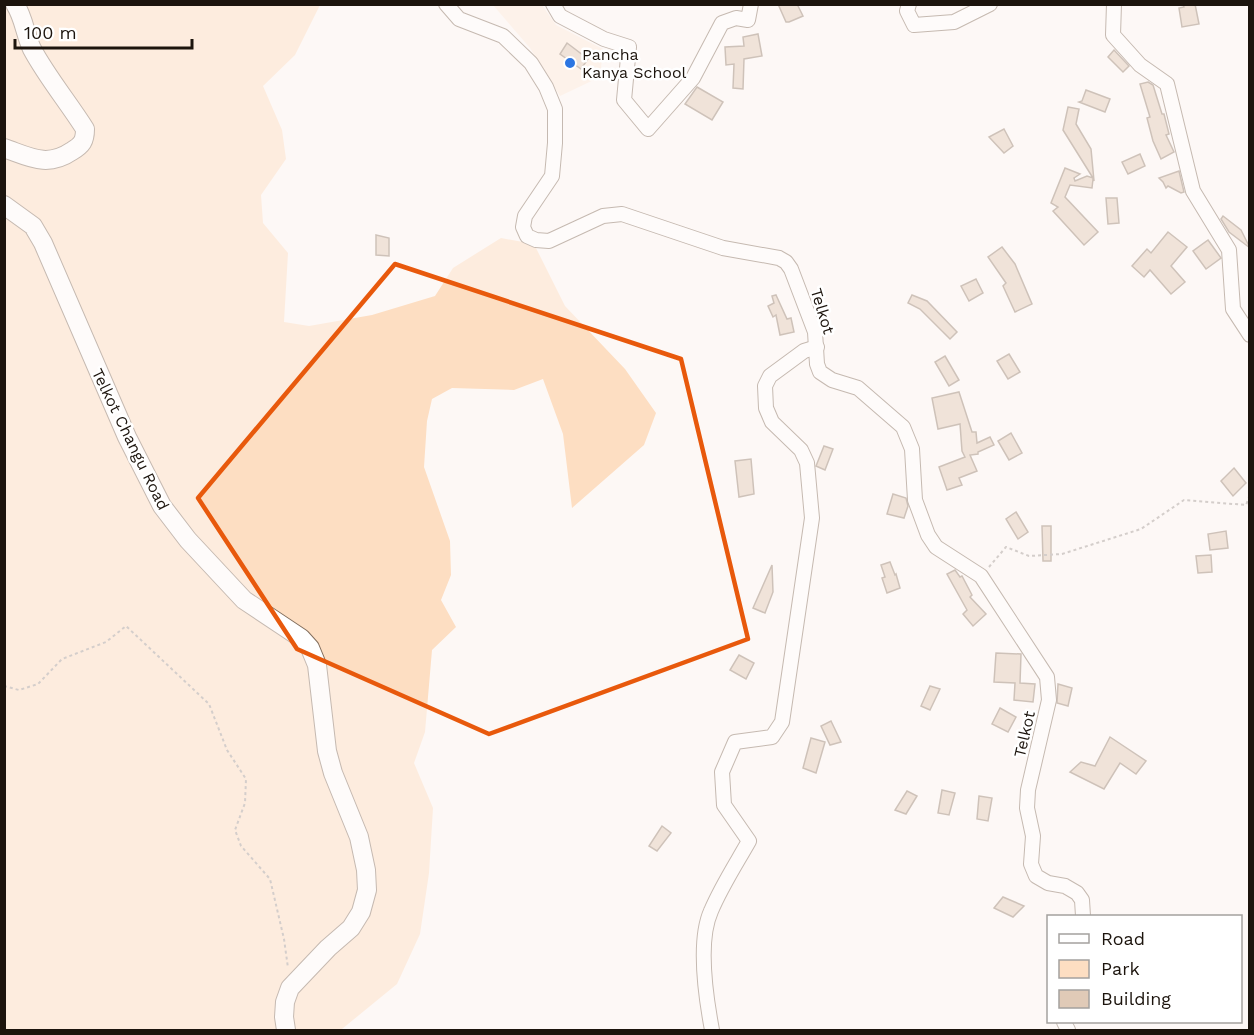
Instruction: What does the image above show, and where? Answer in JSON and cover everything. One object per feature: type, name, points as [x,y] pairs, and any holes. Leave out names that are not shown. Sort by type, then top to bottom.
[{"type":"street","points":[[4,148],[39,160],[53,160],[76,149],[83,144],[85,138],[84,129],[33,50],[21,13],[15,4]]},
{"type":"street","name":"Telkot","points":[[446,4],[459,19],[503,36],[531,63],[546,87],[555,110],[552,176],[525,216],[523,227],[527,236],[536,240],[549,241],[603,216],[622,214],[723,248],[779,258],[786,262],[796,278],[815,332],[817,364],[820,372],[825,377],[858,388],[903,427],[912,449],[915,500],[928,535],[936,547],[981,576],[1047,677],[1049,700],[1028,790],[1027,808],[1033,836],[1031,864],[1036,876],[1047,883],[1065,886],[1077,893],[1082,900],[1083,915]]},
{"type":"street","points":[[553,4],[560,16],[604,39],[629,47],[624,100],[648,129],[693,78],[722,23],[736,18],[748,20],[751,4]]},
{"type":"street","points":[[909,4],[907,11],[914,25],[954,22],[990,4]]},
{"type":"street","points":[[1114,4],[1113,35],[1140,65],[1167,84],[1193,191],[1229,250],[1233,309],[1250,335]]},
{"type":"street","name":"Telkot Changu Road","points":[[4,205],[33,226],[43,243],[127,437],[162,506],[188,540],[244,600],[301,638],[310,648],[317,665],[327,751],[333,773],[359,837],[366,870],[367,890],[361,912],[351,928],[328,948],[290,988]]},
{"type":"street","points":[[712,1030],[706,995],[704,940],[710,912],[749,842],[724,805],[722,772],[735,742],[772,737],[782,722],[812,518],[807,463],[801,450],[772,422],[766,408],[765,386],[770,376],[804,351],[817,348]]},
{"type":"street","points":[[286,1030],[285,1002],[290,988]]},
{"type":"path","points":[[981,576],[1006,548],[1029,556],[1062,554],[1141,529],[1184,500],[1246,505],[1250,495]]},
{"type":"path","points":[[4,686],[19,690],[38,684],[62,659],[106,642],[126,626],[209,704],[227,750],[246,779],[245,803],[235,830],[241,846],[270,879],[284,939],[290,988]]},
{"type":"highlighted area","points":[[395,264],[681,359],[748,639],[489,734],[297,649],[198,498]]},
{"type":"shaded area","name":"Pancha Kanya School","points":[[493,5],[542,5],[556,25],[603,49],[600,77],[560,96],[530,48]]},
{"type":"green space","points":[[5,5],[320,5],[295,55],[263,86],[282,130],[286,159],[261,195],[263,223],[288,253],[284,322],[309,326],[372,315],[435,296],[453,268],[501,238],[534,244],[565,306],[625,369],[656,413],[644,445],[572,508],[563,434],[543,379],[514,390],[452,388],[432,399],[427,421],[424,467],[450,541],[451,575],[441,600],[456,627],[432,650],[425,732],[414,763],[433,808],[429,873],[420,934],[397,984],[342,1030],[5,1030]]},
{"type":"building","points":[[778,4],[797,4],[803,16],[786,22]]},
{"type":"building","points":[[1183,4],[1195,4],[1199,24],[1182,27],[1179,8],[1184,7]]},
{"type":"building","points":[[758,34],[762,56],[744,59],[743,89],[733,88],[734,64],[726,65],[725,47],[744,46],[743,37]]},
{"type":"building","points":[[567,43],[588,59],[581,69],[560,54]]},
{"type":"building","points":[[1114,50],[1129,66],[1123,72],[1108,57]]},
{"type":"building","points":[[1148,82],[1153,85],[1162,114],[1164,114],[1169,134],[1166,135],[1174,152],[1161,159],[1153,141],[1147,118],[1150,117],[1140,84]]},
{"type":"building","points":[[697,87],[723,102],[712,120],[685,104]]},
{"type":"building","points":[[1086,90],[1110,99],[1105,112],[1079,102],[1082,101]]},
{"type":"building","points":[[1068,107],[1079,109],[1076,124],[1091,149],[1094,181],[1093,179],[1092,188],[1070,185],[1065,197],[1098,232],[1084,245],[1053,211],[1058,207],[1051,203],[1065,168],[1080,174],[1074,178],[1075,181],[1087,176],[1093,178],[1063,130]]},
{"type":"building","points":[[1004,129],[1013,146],[1004,153],[989,137]]},
{"type":"building","points":[[1140,154],[1145,166],[1128,174],[1122,162]]},
{"type":"building","points":[[1179,171],[1184,192],[1181,193],[1168,186],[1166,188],[1159,178]]},
{"type":"building","points":[[1106,198],[1117,198],[1119,223],[1108,224]]},
{"type":"building","points":[[1223,216],[1241,230],[1250,248],[1229,232],[1221,219]]},
{"type":"building","points":[[1168,232],[1187,247],[1171,266],[1185,282],[1171,294],[1150,270],[1144,277],[1132,266],[1147,249],[1151,253]]},
{"type":"building","points":[[376,235],[389,238],[389,256],[376,255]]},
{"type":"building","points":[[1208,240],[1221,258],[1206,269],[1193,251]]},
{"type":"building","points":[[1002,247],[1015,264],[1032,304],[1015,312],[1003,286],[1006,283],[988,257]]},
{"type":"building","points":[[976,279],[983,293],[969,301],[961,286]]},
{"type":"building","points":[[776,295],[787,319],[791,318],[794,332],[780,335],[776,315],[773,317],[768,306],[774,303],[772,296]]},
{"type":"building","points":[[912,295],[927,301],[957,332],[950,339],[920,309],[908,303]]},
{"type":"building","points":[[1009,354],[1020,372],[1008,379],[997,361]]},
{"type":"building","points":[[945,356],[959,380],[949,386],[935,362]]},
{"type":"building","points":[[959,392],[972,432],[976,432],[977,443],[990,437],[994,445],[978,454],[970,455],[977,471],[959,478],[962,485],[947,490],[939,467],[965,457],[962,451],[960,424],[938,429],[932,398]]},
{"type":"building","points":[[1011,433],[1022,453],[1009,460],[998,441]]},
{"type":"building","points":[[824,446],[833,449],[825,470],[816,466]]},
{"type":"building","points":[[751,459],[754,494],[739,497],[735,461]]},
{"type":"building","points":[[1234,468],[1246,483],[1233,496],[1221,481]]},
{"type":"building","points":[[893,494],[906,498],[908,506],[904,518],[887,514]]},
{"type":"building","points":[[1016,512],[1028,532],[1018,539],[1006,519]]},
{"type":"building","points":[[1042,526],[1051,526],[1051,561],[1043,561]]},
{"type":"building","points":[[1226,531],[1228,548],[1210,550],[1208,534]]},
{"type":"building","points":[[1211,555],[1212,572],[1198,573],[1196,556]]},
{"type":"building","points":[[890,562],[900,588],[887,593],[881,565]]},
{"type":"building","points":[[772,565],[773,592],[765,613],[753,608]]},
{"type":"building","points":[[955,570],[960,577],[962,576],[972,595],[970,597],[986,614],[973,626],[963,614],[967,610],[947,574]]},
{"type":"building","points":[[996,653],[1021,654],[1020,683],[1035,684],[1033,702],[1014,700],[1015,683],[994,682]]},
{"type":"building","points":[[739,655],[754,663],[746,679],[730,670]]},
{"type":"building","points":[[1058,684],[1072,688],[1068,706],[1057,703]]},
{"type":"building","points":[[930,686],[940,689],[930,710],[921,706]]},
{"type":"building","points":[[1000,708],[1016,717],[1008,732],[992,724]]},
{"type":"building","points":[[831,721],[841,742],[830,745],[821,726]]},
{"type":"building","points":[[1110,737],[1146,761],[1136,774],[1120,763],[1104,789],[1070,772],[1081,762],[1095,766]]},
{"type":"building","points":[[811,738],[825,742],[816,773],[803,768]]},
{"type":"building","points":[[942,790],[955,793],[949,815],[938,813]]},
{"type":"building","points":[[907,791],[917,796],[906,814],[895,810]]},
{"type":"building","points":[[979,796],[992,798],[988,821],[977,819]]},
{"type":"building","points":[[662,826],[671,833],[657,851],[649,846]]},
{"type":"building","points":[[1003,897],[1024,906],[1013,917],[994,908]]},
{"type":"place","name":"Pancha Kanya School","points":[[570,63]]}]
